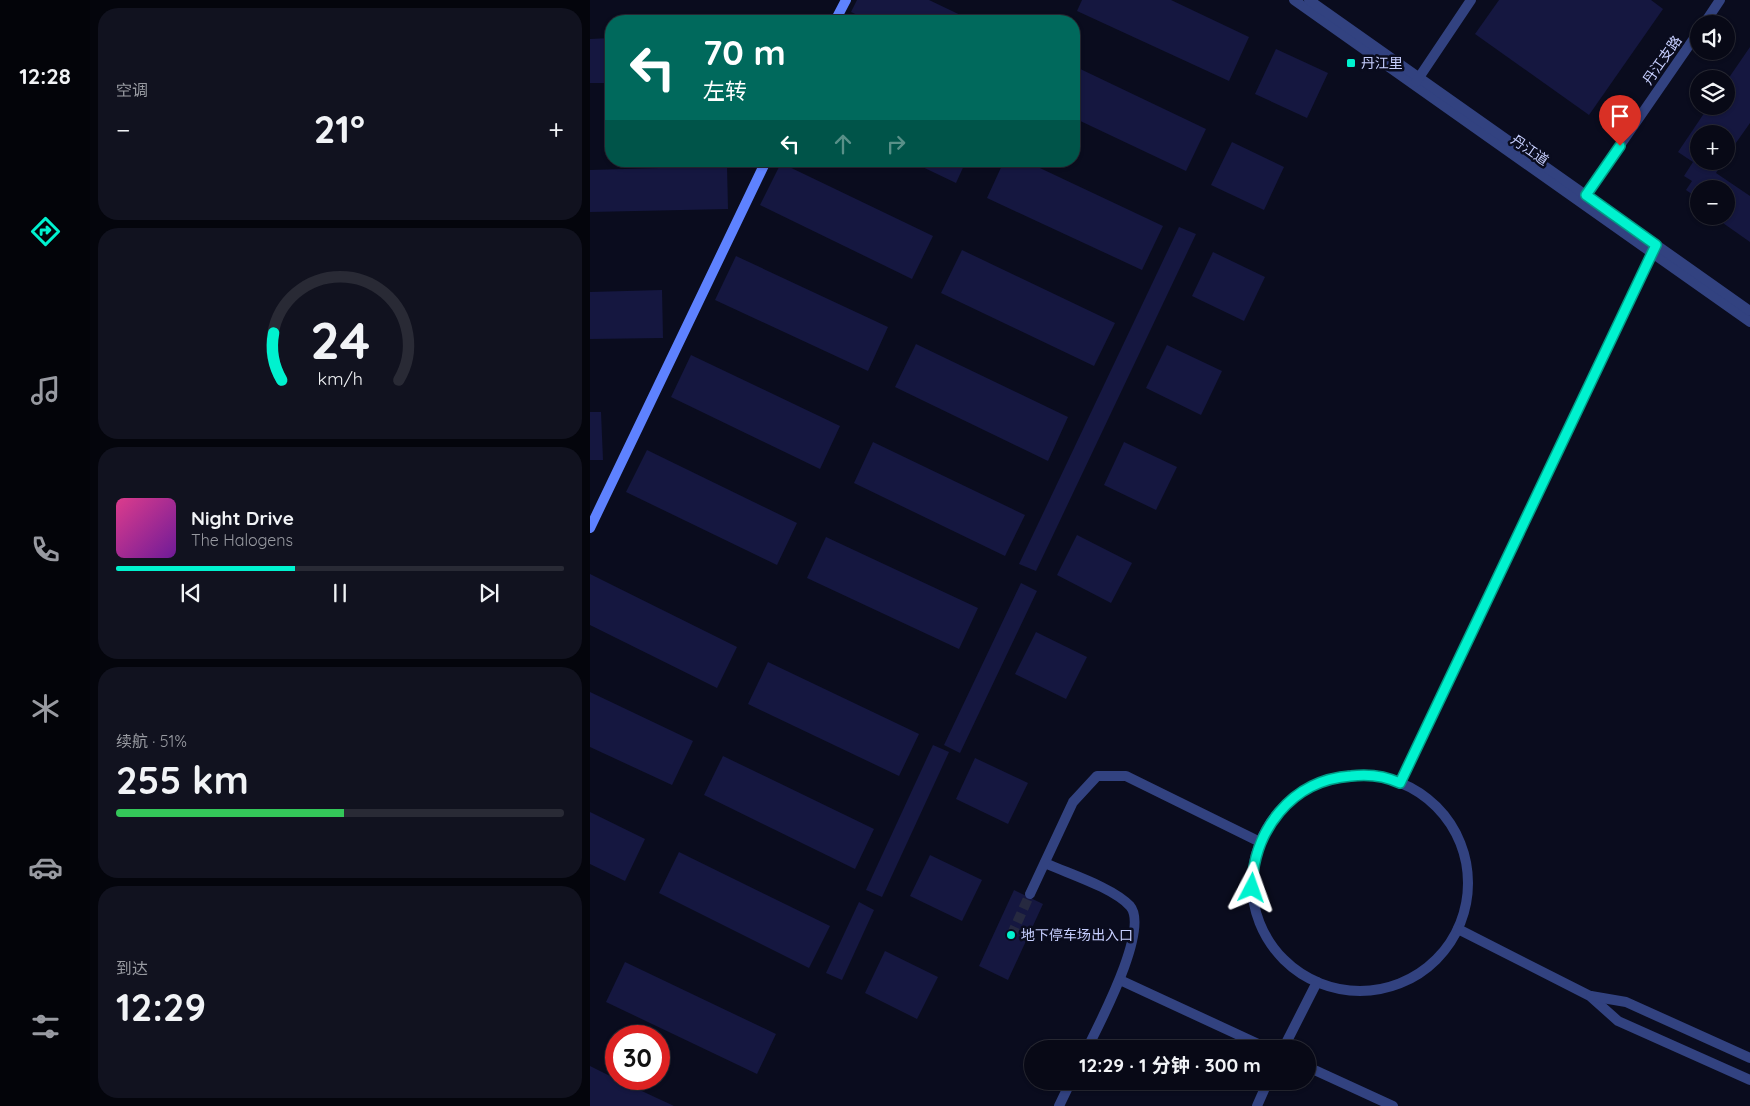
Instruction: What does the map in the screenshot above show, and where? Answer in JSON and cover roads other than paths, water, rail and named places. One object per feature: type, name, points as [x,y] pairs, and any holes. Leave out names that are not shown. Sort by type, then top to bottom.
[{"type":"street","points":[[838,15],[846,0]]},
{"type":"street","name":"丹江道","points":[[1294,0],[1417,81]]},
{"type":"street","name":"丹江道","points":[[1309,0],[1417,81],[1654,249],[1750,322]]},
{"type":"street","points":[[1417,81],[1472,0]]},
{"type":"street","points":[[1710,15],[1720,0]]},
{"type":"street","name":"丹江支路","points":[[1583,199],[1690,44]]},
{"type":"street","points":[[590,528],[763,167]]},
{"type":"street","points":[[1400,783],[1654,249]]},
{"type":"street","name":"丹江道","points":[[1654,249],[1750,311]]},
{"type":"street","points":[[1030,894],[1073,802],[1097,776],[1112,774],[1126,776],[1260,842]]},
{"type":"street","points":[[1362,775],[1379,776],[1400,783],[1419,793],[1439,809],[1460,842],[1468,879],[1466,904],[1458,929],[1436,960],[1404,982],[1380,989],[1354,991],[1341,990],[1317,982],[1291,966],[1278,953],[1260,923],[1254,906],[1252,880],[1260,842],[1271,822],[1282,808],[1295,796],[1318,783],[1344,776],[1362,775]]},
{"type":"street","points":[[1044,863],[1119,897],[1131,908],[1135,920],[1134,933],[1120,980],[1091,1040]]},
{"type":"street","points":[[1458,929],[1590,996],[1618,1020],[1750,1080]]},
{"type":"street","points":[[1120,980],[1250,1040]]},
{"type":"street","points":[[1288,1040],[1317,982]]},
{"type":"street","points":[[1590,996],[1626,1002],[1750,1058]]},
{"type":"street","points":[[1316,1071],[1393,1106]]},
{"type":"street","points":[[1059,1106],[1067,1090]]},
{"type":"street","points":[[1256,1106],[1264,1090]]},
{"type":"tunnel","points":[[1011,936],[1030,894]]},
{"type":"place","name":"丹江里","points":[[1351,63]]},
{"type":"place","name":"地下停车场出入口","points":[[1011,935]]}]
